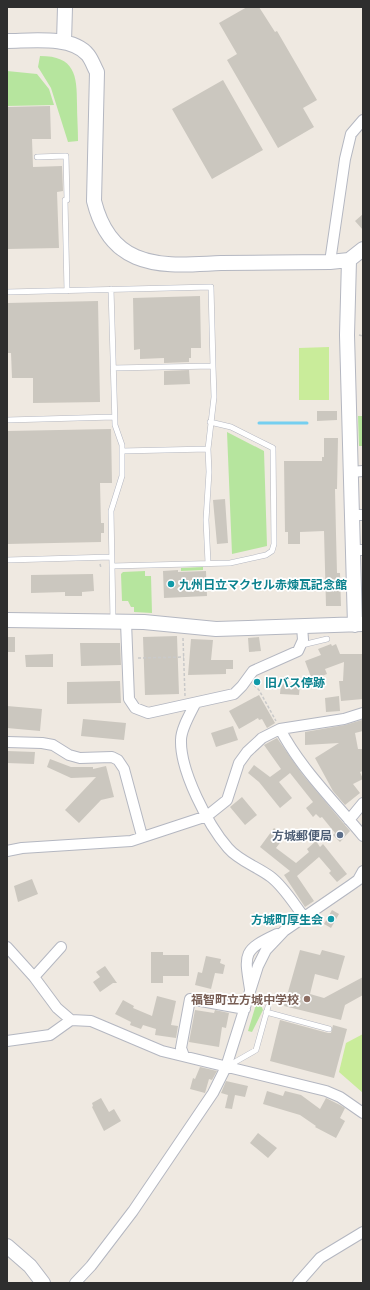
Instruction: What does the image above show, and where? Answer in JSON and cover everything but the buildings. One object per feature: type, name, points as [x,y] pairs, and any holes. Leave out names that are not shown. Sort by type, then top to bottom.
[{"type":"street","points":[[64,42],[65,7]]},
{"type":"street","points":[[7,41],[64,42],[78,47],[88,55],[97,72],[94,201],[97,215],[104,228],[112,239],[123,249],[135,256],[163,263],[330,262],[349,260],[363,249]]},
{"type":"street","points":[[330,262],[345,158],[352,134],[363,120]]},
{"type":"street","points":[[7,620],[119,622],[216,629],[359,624],[357,472],[347,335],[349,260]]},
{"type":"street","points":[[119,622],[129,699],[135,708],[148,713],[196,704],[234,694],[253,671],[298,651],[302,645],[302,626]]},
{"type":"street","points":[[196,704],[182,733],[182,758],[186,773],[206,816],[228,848],[242,859],[271,877],[304,917]]},
{"type":"street","points":[[7,851],[22,848],[131,841],[142,836],[206,816],[226,800],[236,769],[247,752],[262,738],[280,729],[344,719],[363,713]]},
{"type":"street","points":[[280,729],[290,748],[363,836]]},
{"type":"street","points":[[7,742],[42,743],[53,745],[69,755],[80,758],[112,757],[118,760],[124,769],[142,836]]},
{"type":"street","points":[[349,820],[363,803]]},
{"type":"street","points":[[251,991],[246,966],[248,954],[255,945],[284,930],[304,917],[351,885],[363,872]]},
{"type":"street","points":[[75,1283],[91,1266],[160,1173],[198,1117],[226,1067],[263,955],[284,930]]},
{"type":"street","points":[[7,947],[34,977],[57,1008],[70,1020]]},
{"type":"street","points":[[34,977],[61,947]]},
{"type":"street","points":[[184,1056],[181,1048],[190,999],[245,1009]]},
{"type":"street","points":[[7,1041],[50,1035],[70,1020],[91,1021],[162,1051],[333,1093],[363,1113]]},
{"type":"street","points":[[298,1283],[320,1258],[363,1232]]},
{"type":"street","points":[[7,1246],[30,1266],[43,1283]]},
{"type":"lane","points":[[37,157],[66,156],[67,200],[65,200],[67,291]]},
{"type":"lane","points":[[7,292],[211,287],[214,397],[208,449],[209,472],[206,520],[208,563]]},
{"type":"lane","points":[[111,290],[114,417],[115,425],[122,445],[122,476],[110,511],[111,557],[119,622]]},
{"type":"lane","points":[[113,368],[213,366]]},
{"type":"lane","points":[[7,420],[114,417]]},
{"type":"lane","points":[[112,566],[230,562],[266,555],[272,551],[274,544],[273,448],[231,428],[210,422]]},
{"type":"lane","points":[[122,451],[208,449]]},
{"type":"lane","points":[[7,560],[111,557]]},
{"type":"lane","points":[[302,645],[327,640]]},
{"type":"lane","points":[[226,1067],[256,1050],[267,1010],[329,1029]]},
{"type":"path","points":[[183,634],[185,700]]},
{"type":"path","points":[[136,658],[184,657]]},
{"type":"path","points":[[247,678],[259,690],[280,729]]},
{"type":"green space","points":[[40,56],[61,59],[72,69],[75,76],[77,94],[78,141],[68,142],[51,88],[38,67]]},
{"type":"green space","points":[[7,71],[37,74],[49,89],[54,105],[7,106]]},
{"type":"green space","points":[[329,347],[329,400],[299,400],[299,348]]},
{"type":"green space","points":[[358,416],[363,416],[363,446],[359,446]]},
{"type":"green space","points":[[227,432],[264,451],[267,546],[232,554]]},
{"type":"green space","points":[[203,567],[203,570],[181,571],[181,568]]},
{"type":"green space","points":[[145,571],[145,576],[151,576],[152,613],[134,612],[134,607],[131,607],[128,601],[122,601],[121,574],[123,572]]},
{"type":"green space","points":[[258,998],[263,1010],[252,1032],[248,1031]]},
{"type":"green space","points":[[363,1034],[363,1093],[339,1072],[346,1043]]},
{"type":"waterway","points":[[259,423],[307,423]]},
{"type":"place","name":"九州日立マクセル赤煉瓦記念館","points":[[171,584]]},
{"type":"place","name":"旧バス停跡","points":[[257,682]]},
{"type":"place","name":"方城郵便局","points":[[340,835]]},
{"type":"place","name":"方城町厚生会","points":[[331,919]]},
{"type":"place","name":"福智町立方城中学校","points":[[307,999]]}]
